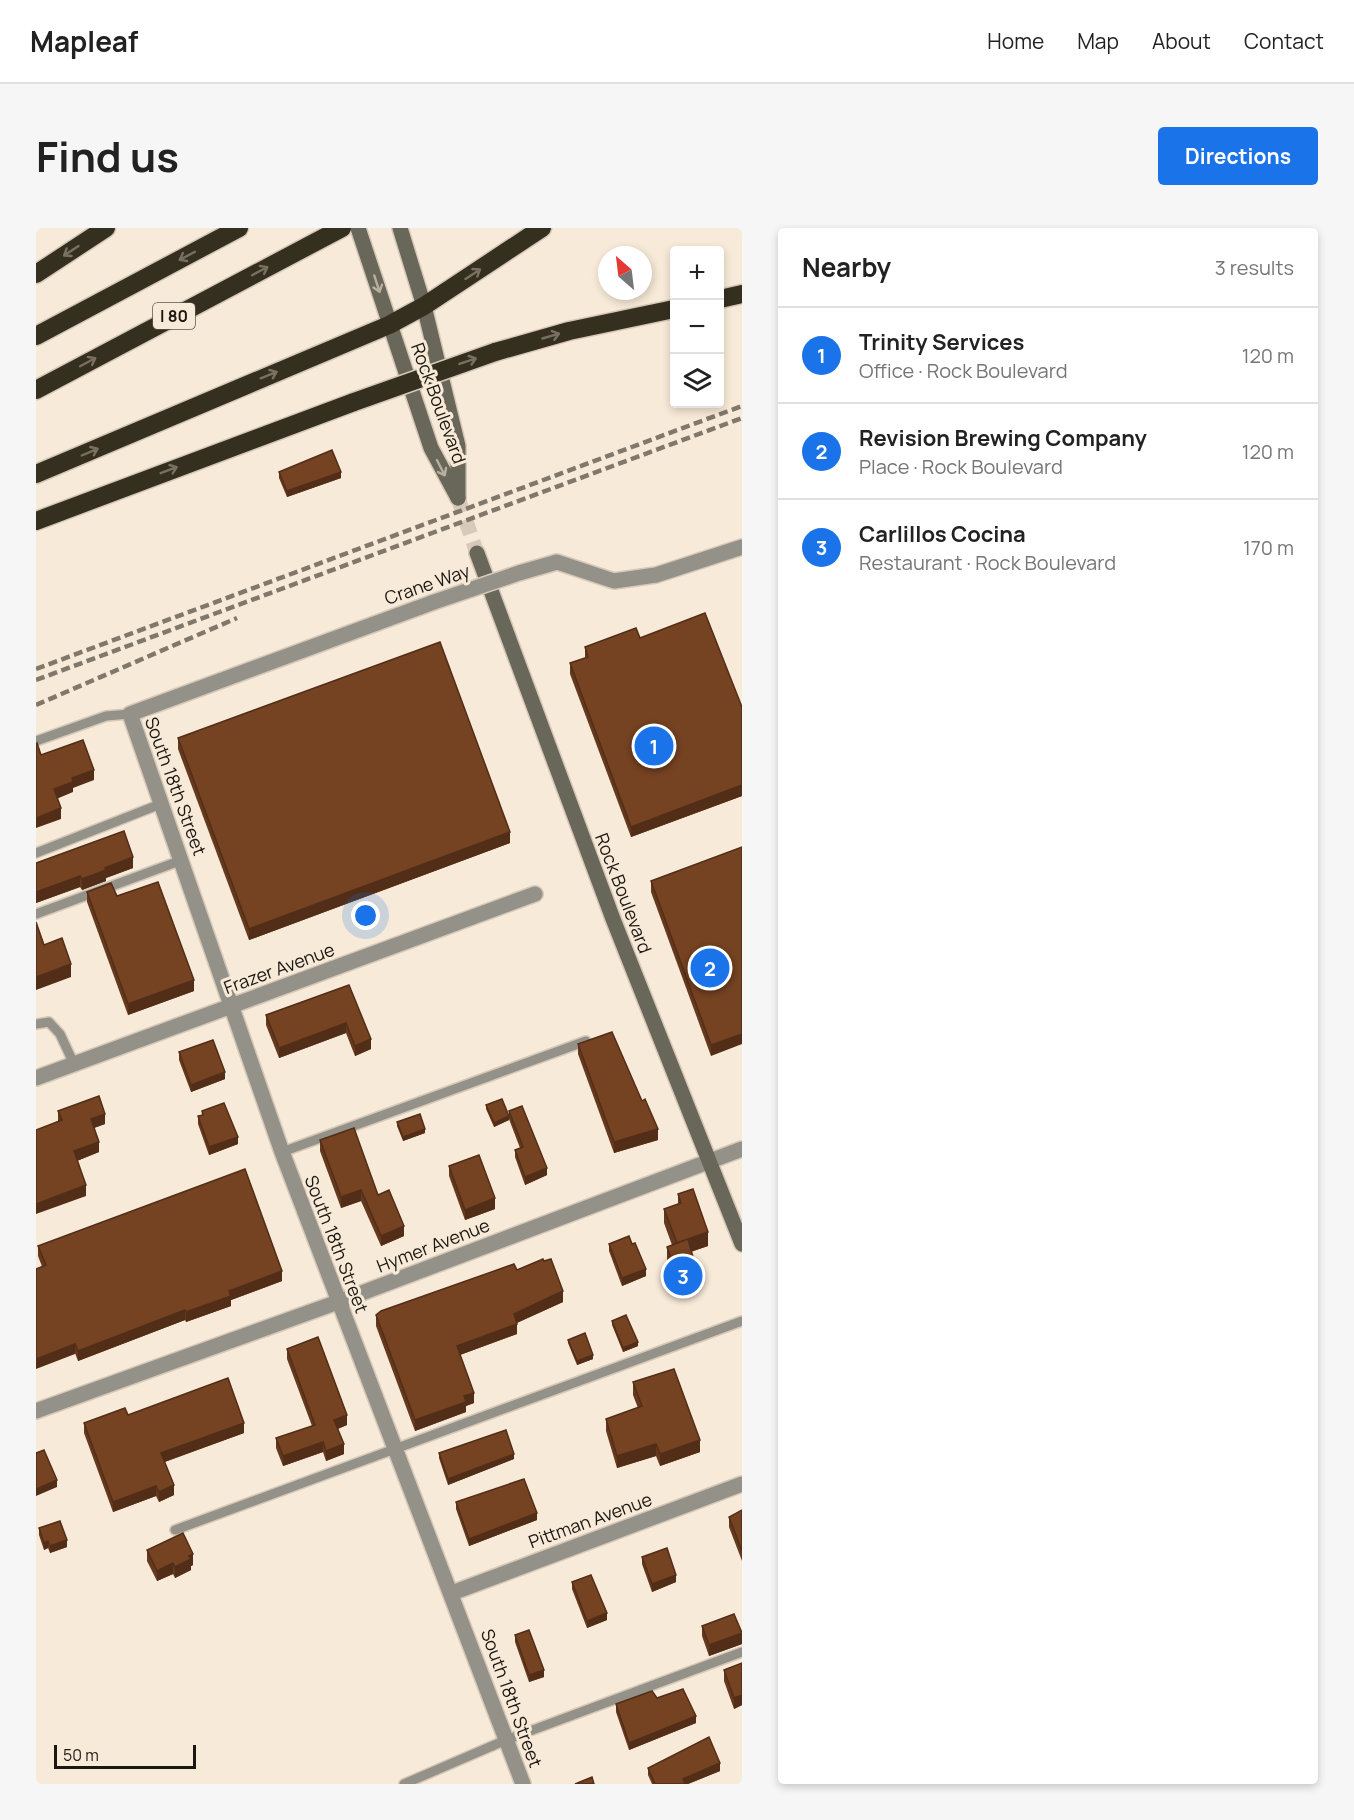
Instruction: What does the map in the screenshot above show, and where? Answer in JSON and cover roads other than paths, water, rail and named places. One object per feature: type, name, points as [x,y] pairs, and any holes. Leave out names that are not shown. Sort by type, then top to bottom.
[{"type":"highway","points":[[36,274],[106,228]]},
{"type":"highway","name":"I 80","points":[[36,336],[239,228]]},
{"type":"highway","name":"I 80","points":[[36,390],[342,228]]},
{"type":"highway","points":[[36,474],[389,325],[424,306],[542,228]]},
{"type":"highway","points":[[724,298],[742,294]]},
{"type":"highway","points":[[36,521],[495,352],[568,331],[670,310]]},
{"type":"main road","name":"Rock Boulevard","points":[[358,228],[431,448],[458,498],[458,446],[424,306],[400,228]]},
{"type":"main road","name":"Rock Boulevard","points":[[477,553],[609,908],[742,1244]]},
{"type":"street","name":"Crane Way","points":[[130,714],[434,602],[557,562],[614,581],[656,575],[742,548]]},
{"type":"street","name":"South 18th Street","points":[[130,714],[163,803],[230,1007],[282,1152],[523,1784]]},
{"type":"street","name":"Frazer Avenue","points":[[36,1078],[535,894]]},
{"type":"street","name":"Hymer Avenue","points":[[36,1411],[338,1302],[742,1149]]},
{"type":"street","name":"Pittman Avenue","points":[[452,1593],[742,1484]]},
{"type":"lane","points":[[36,741],[106,716],[130,714]]},
{"type":"lane","points":[[36,853],[163,803]]},
{"type":"lane","points":[[36,914],[182,860]]},
{"type":"lane","points":[[36,1024],[49,1022],[55,1028],[74,1064]]},
{"type":"lane","points":[[282,1152],[586,1041]]},
{"type":"lane","points":[[175,1530],[742,1321]]},
{"type":"lane","points":[[404,1784],[506,1740],[742,1652]]},
{"type":"tunnel","points":[[458,498],[477,553]]},
{"type":"railway","points":[[36,669],[742,406]]},
{"type":"railway","points":[[36,680],[742,418]]},
{"type":"railway","points":[[36,705],[237,618]]},
{"type":"place","name":"Trinity Services","points":[[654,746]]},
{"type":"place","name":"Revision Brewing Company","points":[[710,968]]},
{"type":"place","name":"Carlillos Cocina","points":[[683,1276]]}]
